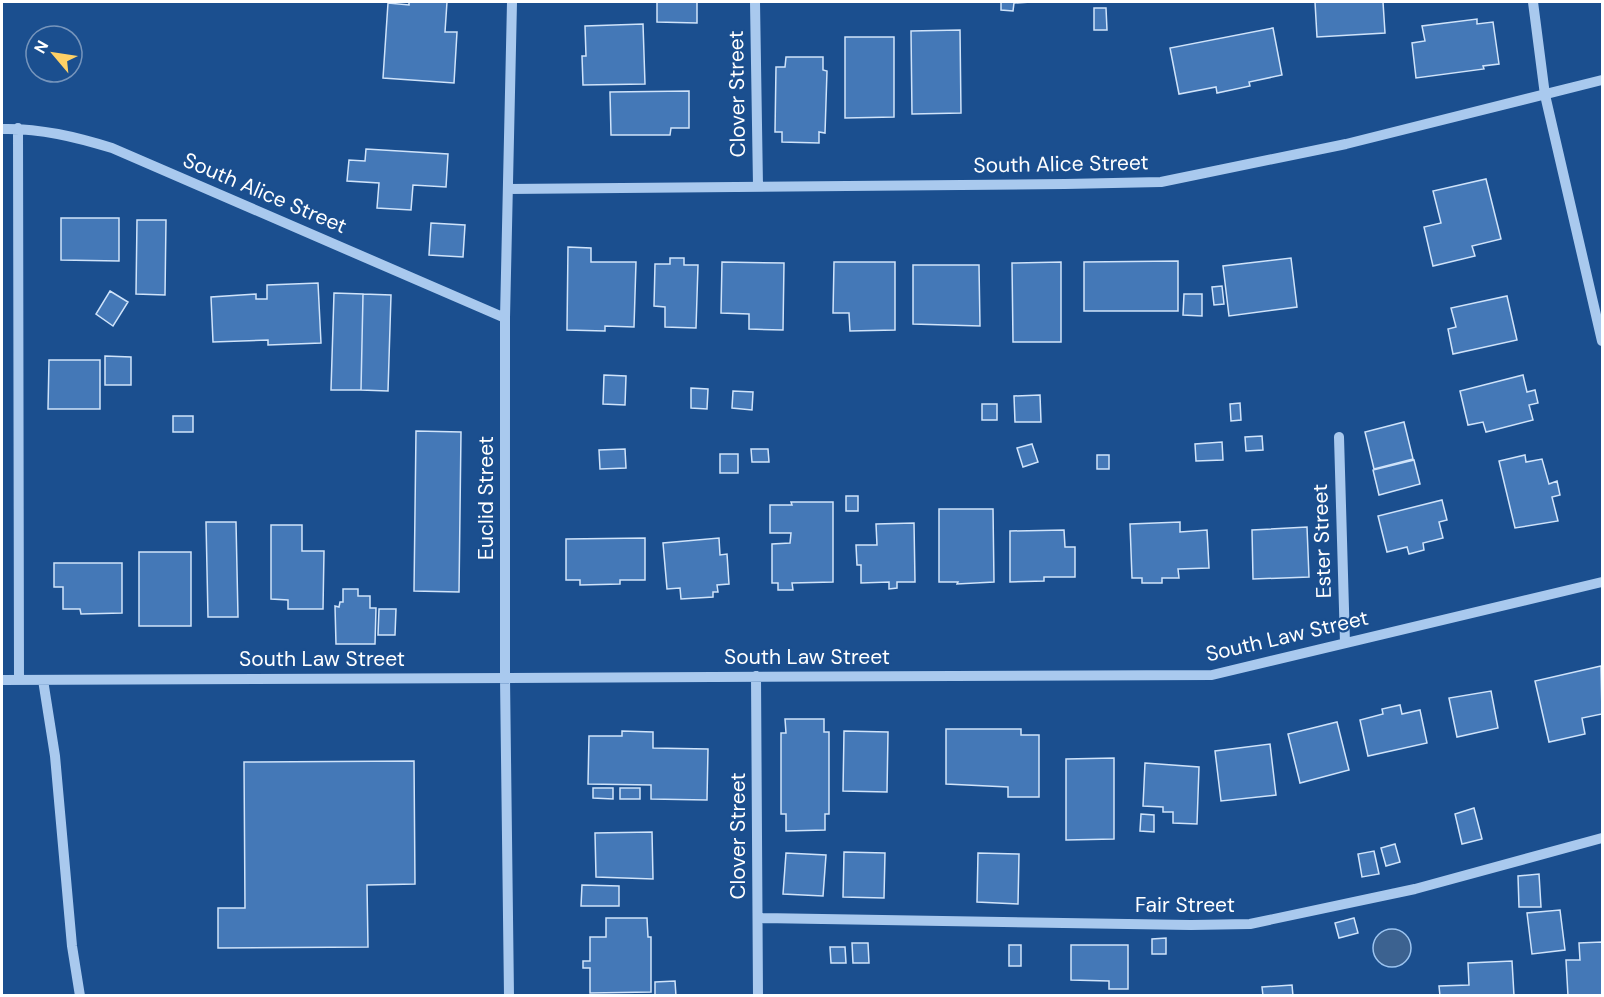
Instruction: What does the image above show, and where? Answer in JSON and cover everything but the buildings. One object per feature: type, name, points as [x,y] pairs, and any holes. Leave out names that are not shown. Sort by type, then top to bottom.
[{"type":"street","name":"Euclid Street","points":[[509,996],[505,678],[505,318],[512,2]]},
{"type":"street","name":"Clover Street","points":[[755,2],[758,186]]},
{"type":"street","points":[[1533,2],[1545,95],[1602,341]]},
{"type":"street","name":"South Alice Street","points":[[508,189],[1161,182],[1346,144],[1602,80]]},
{"type":"street","name":"South Alice Street","points":[[2,129],[18,128],[71,135],[112,148],[505,318]]},
{"type":"street","points":[[18,128],[19,680]]},
{"type":"street","name":"Ester Street","points":[[1339,437],[1345,643]]},
{"type":"street","name":"South Law Street","points":[[2,680],[1212,675],[1602,582]]},
{"type":"street","name":"Clover Street","points":[[756,676],[758,996]]},
{"type":"street","points":[[43,680],[55,756],[72,946],[80,996]]},
{"type":"street","name":"Fair Street","points":[[758,918],[1250,924],[1414,889],[1602,838]]},
{"type":"water","points":[[1392,929],[1405,935],[1411,948],[1405,961],[1392,967],[1379,961],[1373,948],[1379,935]]}]
